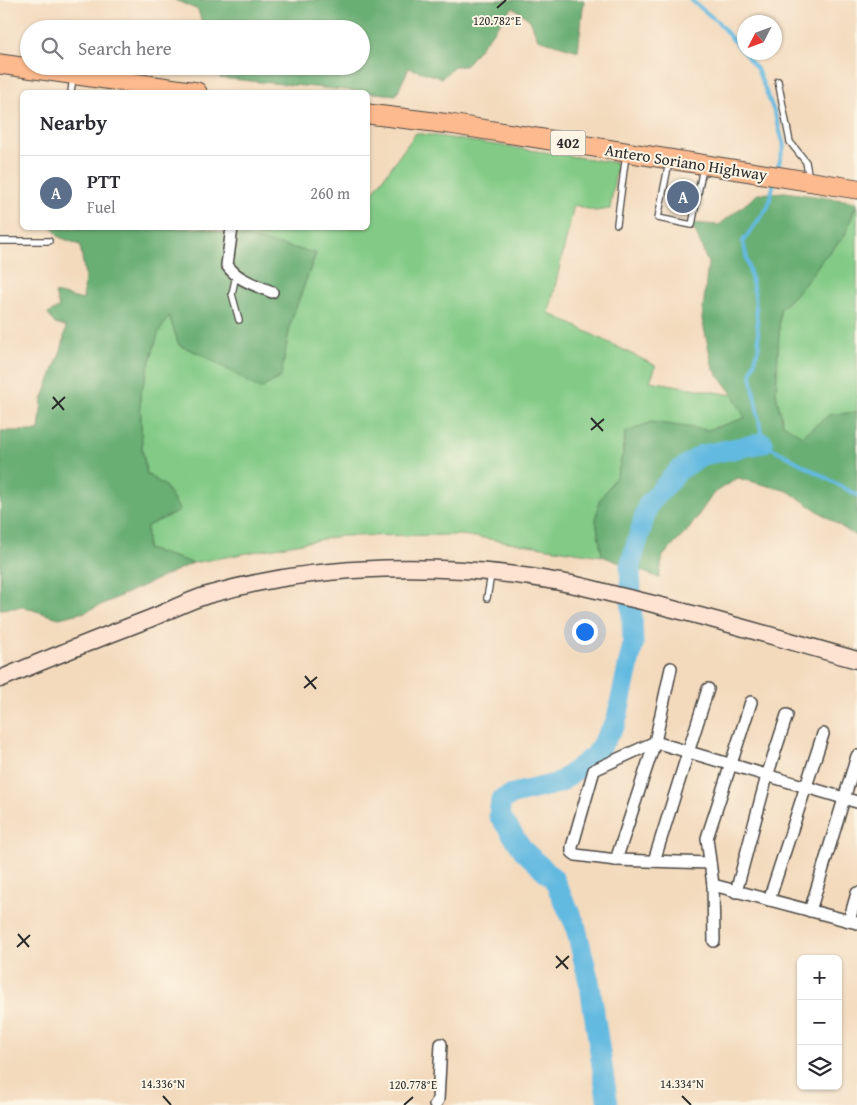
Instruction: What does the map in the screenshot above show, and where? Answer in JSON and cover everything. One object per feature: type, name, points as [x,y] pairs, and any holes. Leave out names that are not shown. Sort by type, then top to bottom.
[{"type":"main road","points":[[0,64],[20,70]]},
{"type":"main road","points":[[40,75],[72,84],[166,90]]},
{"type":"main road","name":"Antero Soriano Highway","points":[[370,114],[450,124],[857,189]]},
{"type":"street","points":[[232,230],[227,265],[230,271],[272,292]]},
{"type":"street","points":[[0,680],[47,658],[208,595],[256,583],[291,577],[390,568],[423,568],[491,573],[560,582],[641,600],[857,660]]},
{"type":"street","points":[[616,860],[655,742],[671,668]]},
{"type":"street","points":[[654,862],[708,689]]},
{"type":"street","points":[[714,941],[712,885],[707,838],[751,702]]},
{"type":"street","points":[[736,892],[787,714]]},
{"type":"street","points":[[769,900],[823,734]]},
{"type":"street","points":[[710,863],[616,860],[576,855],[572,852],[592,773],[596,768],[655,742],[857,802]]},
{"type":"street","points":[[810,911],[857,756]]},
{"type":"street","points":[[712,885],[853,922],[857,893]]},
{"type":"street","points":[[435,1105],[438,1100],[441,1044]]},
{"type":"lane","points":[[778,81],[790,142],[806,162],[809,181]]},
{"type":"lane","points":[[617,224],[626,152]]},
{"type":"lane","points":[[670,159],[658,218],[692,225],[704,165]]},
{"type":"lane","points":[[0,241],[49,241]]},
{"type":"lane","points":[[236,275],[232,294],[239,320]]},
{"type":"lane","points":[[488,598],[491,573]]},
{"type":"green space","points":[[175,0],[584,0],[578,51],[538,39],[530,20],[513,7],[465,66],[455,66],[442,78],[409,68],[396,95],[370,92],[370,90],[344,90],[220,78],[219,75],[370,75],[370,20],[201,20],[198,10]]},
{"type":"green space","points":[[416,133],[617,163],[610,209],[595,211],[574,205],[549,313],[656,366],[650,381],[733,395],[746,418],[708,430],[625,433],[623,453],[617,475],[599,502],[596,520],[602,556],[462,535],[340,536],[193,563],[147,549],[146,526],[180,511],[165,486],[147,474],[142,448],[140,395],[158,334],[169,315],[179,345],[203,355],[280,377],[291,321],[316,254],[231,234],[232,230],[370,230],[370,196]]},
{"type":"green space","points":[[785,192],[857,202],[844,237],[822,260],[804,285],[780,310],[776,393],[783,424],[802,436],[829,415],[857,412],[857,537],[788,491],[738,478],[713,494],[689,529],[663,556],[659,578],[602,556],[596,520],[599,501],[617,475],[623,453],[625,433],[651,422],[708,430],[745,418],[733,395],[713,368],[702,319],[708,263],[690,223],[719,225],[758,194]]},
{"type":"green space","points":[[857,204],[857,412],[829,415],[802,436],[783,424],[776,393],[780,310],[804,285],[822,260],[844,237]]},
{"type":"green space","points":[[54,230],[213,230],[316,253],[291,321],[281,377],[260,389],[203,355],[179,345],[169,316],[158,334],[140,395],[142,449],[147,474],[165,486],[180,511],[147,526],[147,549],[193,563],[85,612],[59,618],[23,607],[0,609],[1,431],[39,431],[42,400],[62,348],[66,327],[55,324],[48,314],[59,307],[55,293],[83,300],[85,276],[80,245],[59,237]]},
{"type":"waterway","points":[[691,0],[718,22],[757,69],[775,114],[784,146],[777,170]]},
{"type":"waterway","points":[[774,182],[768,207],[743,241],[755,296],[759,345],[751,375],[763,443],[857,495]]},
{"type":"waterway","points":[[608,1105],[590,986],[575,924],[553,878],[524,851],[499,815],[501,800],[513,794],[559,783],[595,755],[616,722],[633,644],[630,566],[648,505],[678,471],[702,455],[763,443]]},
{"type":"place","name":"PTT","points":[[683,197]]}]
